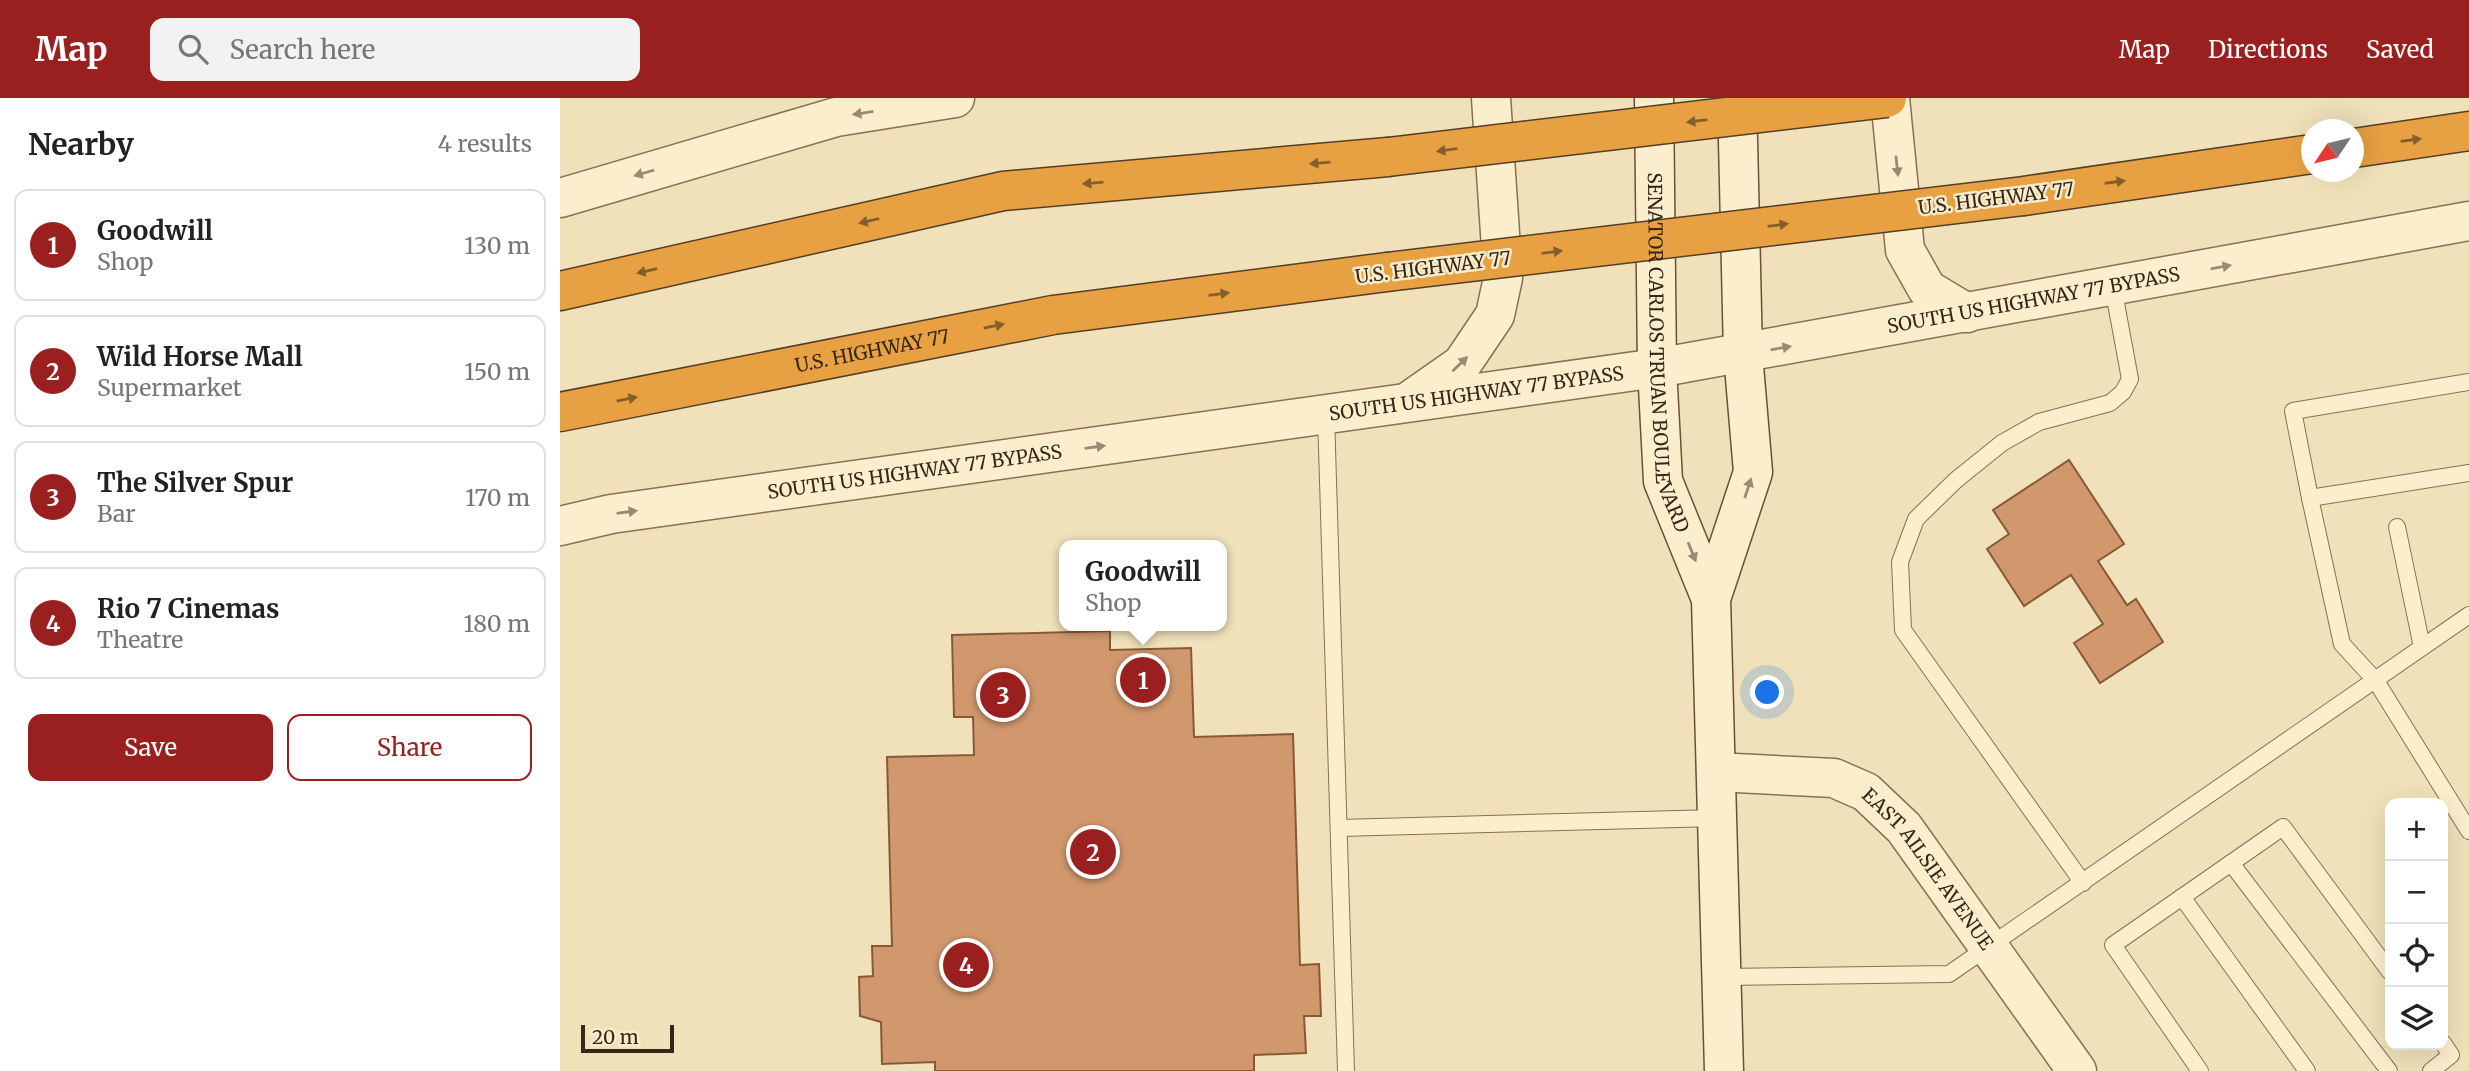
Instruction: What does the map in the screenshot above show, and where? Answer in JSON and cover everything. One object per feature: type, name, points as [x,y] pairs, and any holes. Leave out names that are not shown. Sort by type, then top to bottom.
[{"type":"highway","points":[[560,290],[1003,191],[1388,158],[1889,98]]},
{"type":"highway","points":[[2364,147],[2469,131]]},
{"type":"highway","name":"U.S. HIGHWAY 77","points":[[560,412],[1053,315],[2024,196],[2301,156]]},
{"type":"street","points":[[560,198],[836,117],[955,98]]},
{"type":"street","points":[[1405,404],[1462,364],[1495,315],[1503,278],[1491,98]]},
{"type":"street","name":"SENATOR CARLOS TRUAN BOULEVARD","points":[[1654,98],[1657,368],[1663,481],[1711,599]]},
{"type":"street","name":"SENATOR CARLOS TRUAN BOULEVARD","points":[[1724,1071],[1711,599],[1753,472],[1744,354],[1737,98]]},
{"type":"street","points":[[1889,98],[1905,250],[1927,289],[1967,313]]},
{"type":"street","name":"SOUTH US HIGHWAY 77 BYPASS","points":[[560,526],[611,514],[1657,368],[2469,221]]},
{"type":"street","name":"EAST AILSIE AVENUE","points":[[1716,772],[1834,778],[1866,792],[1904,828],[2077,1071]]},
{"type":"lane","points":[[2083,883],[1903,630],[1900,562],[1916,519],[1956,480],[2002,443],[2039,422],[2110,403],[2123,392],[2130,379],[2113,287]]},
{"type":"lane","points":[[2469,382],[2293,411],[2342,644],[2376,681],[2469,831]]},
{"type":"lane","points":[[1326,415],[1346,1071]]},
{"type":"lane","points":[[2311,498],[2469,473]]},
{"type":"lane","points":[[2397,527],[2422,647]]},
{"type":"lane","points":[[1721,977],[1949,974],[2469,615]]},
{"type":"lane","points":[[1339,828],[1717,818]]},
{"type":"lane","points":[[2200,1071],[2113,945],[2283,827],[2385,965]]},
{"type":"lane","points":[[2231,863],[2389,1071]]},
{"type":"lane","points":[[2182,897],[2307,1071]]},
{"type":"lane","points":[[2431,1071],[2451,1055],[2448,1050]]},
{"type":"building","points":[[2069,460],[2124,544],[2098,561],[2127,605],[2136,599],[2163,642],[2100,683],[2074,643],[2103,624],[2071,575],[2024,606],[1987,549],[2009,534],[1993,510]]},
{"type":"building","points":[[1110,631],[1110,650],[1191,648],[1194,737],[1293,734],[1300,965],[1319,964],[1321,1016],[1304,1016],[1306,1053],[1254,1055],[1254,1071],[935,1071],[935,1062],[882,1064],[881,1022],[860,1016],[859,977],[873,976],[872,946],[892,946],[887,757],[974,755],[973,717],[954,717],[952,635]]},
{"type":"place","name":"Goodwill","points":[[1143,680]]},
{"type":"place","name":"The Silver Spur","points":[[1003,695]]},
{"type":"place","name":"Wild Horse Mall","points":[[1093,852]]},
{"type":"place","name":"Rio 7 Cinemas","points":[[966,965]]}]
